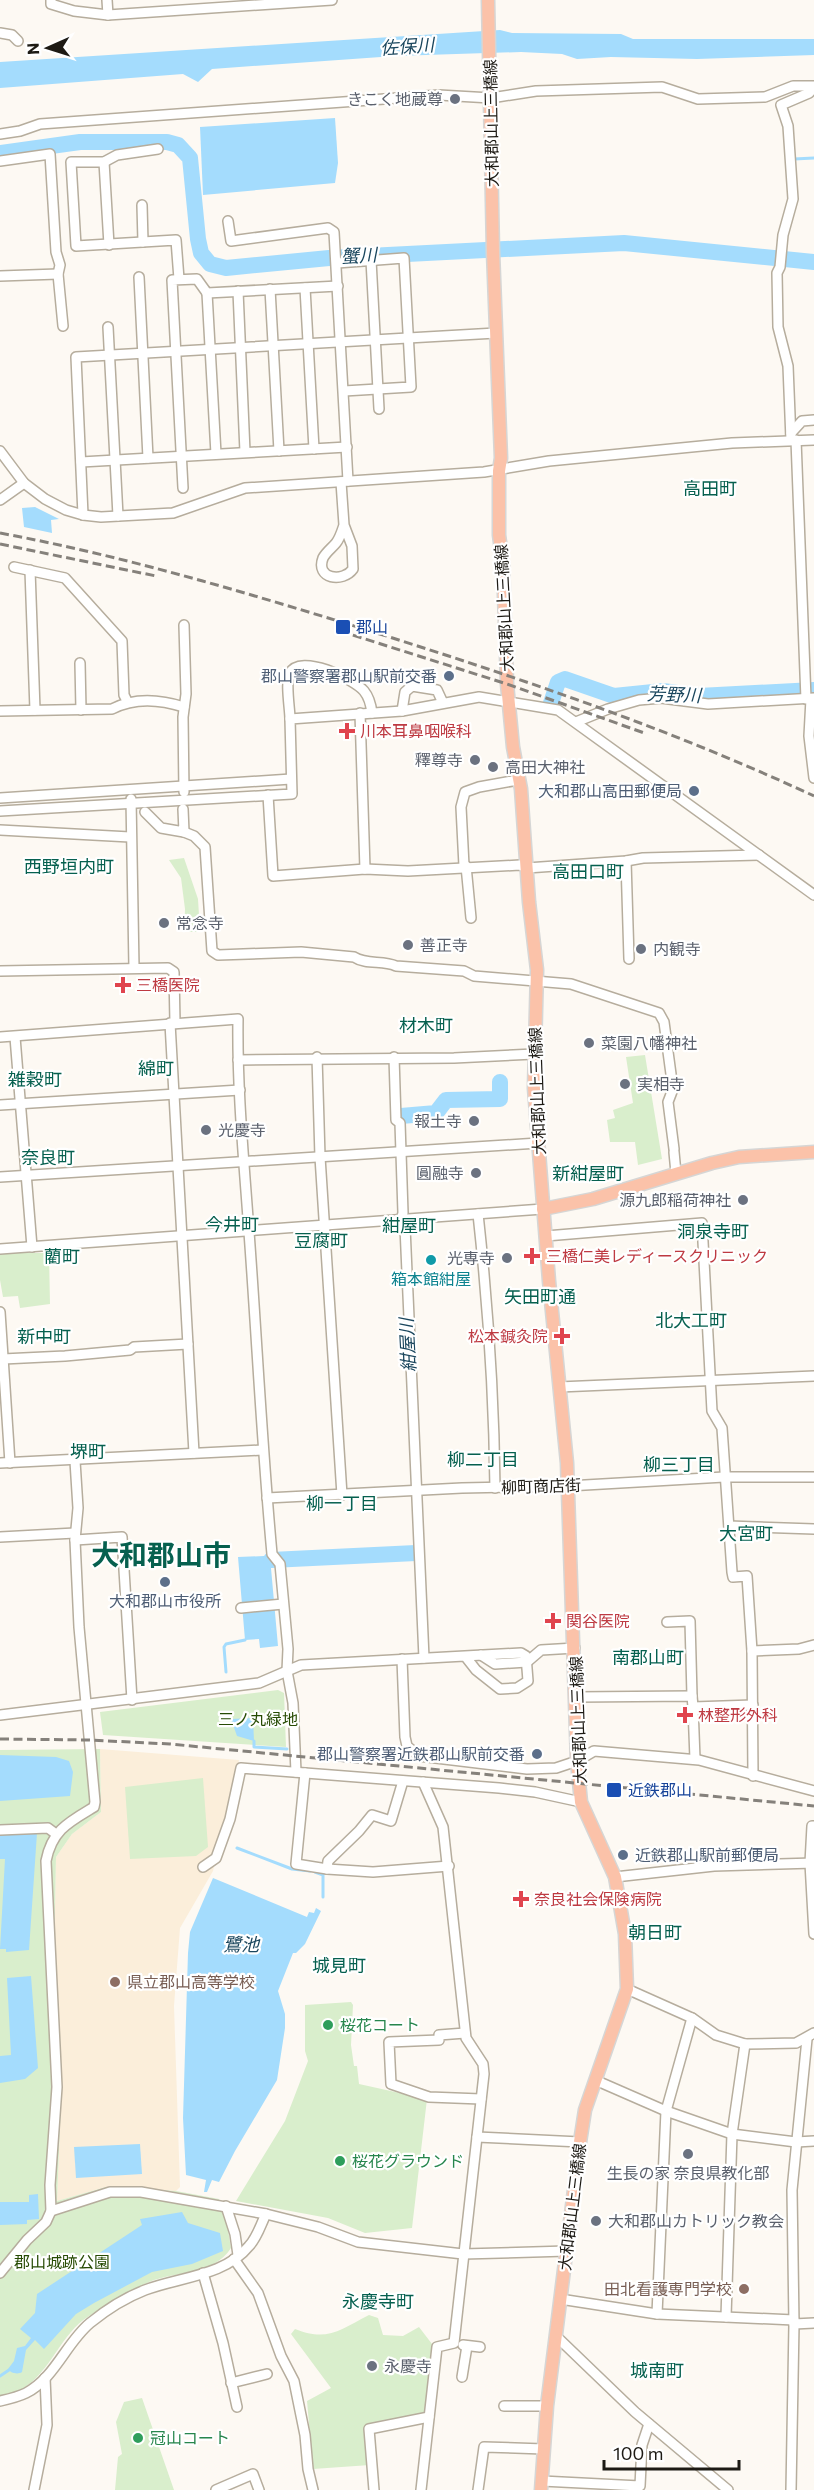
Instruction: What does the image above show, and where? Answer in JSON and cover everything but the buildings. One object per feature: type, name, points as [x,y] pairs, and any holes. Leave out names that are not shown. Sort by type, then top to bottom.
[{"type":"main road","name":"大和郡山上三橋線","points":[[488,0],[493,249],[501,458],[499,535],[503,564],[508,700],[521,789],[537,982],[534,1054],[538,1143],[568,1486],[578,1761],[581,1802],[615,1877],[625,1934],[627,1989],[585,2110],[579,2142],[548,2406],[542,2486]]},
{"type":"main road","points":[[543,1209],[593,1199],[676,1173],[739,1157],[814,1152]]},
{"type":"street","points":[[51,0],[51,4],[75,11],[108,15],[161,12],[215,4],[332,0]]},
{"type":"street","points":[[107,0],[108,15]]},
{"type":"street","points":[[161,0],[161,12]]},
{"type":"street","points":[[0,33],[12,35],[18,41]]},
{"type":"street","points":[[0,134],[20,131],[40,124],[439,95],[491,95],[536,91],[662,87],[698,99],[765,97],[794,86],[814,87]]},
{"type":"street","points":[[814,87],[809,93],[781,105],[788,126],[793,199],[777,273],[778,327],[788,366],[805,686],[810,699],[809,736],[814,778]]},
{"type":"street","points":[[158,149],[117,155],[104,162],[71,162],[76,246],[176,240],[178,279]]},
{"type":"street","points":[[0,161],[50,154],[63,326]]},
{"type":"street","points":[[104,162],[109,245]]},
{"type":"street","points":[[142,205],[143,242]]},
{"type":"street","points":[[228,221],[231,241],[328,228],[334,232],[347,447],[344,525],[352,546],[353,569],[344,577],[330,578],[324,574],[322,569],[323,558],[337,542],[344,525]]},
{"type":"street","points":[[337,263],[404,258],[409,337],[411,387],[344,391]]},
{"type":"street","points":[[371,260],[379,409]]},
{"type":"street","points":[[0,276],[58,274]]},
{"type":"street","points":[[140,277],[148,458]]},
{"type":"street","points":[[183,488],[172,280],[198,279],[207,293],[216,454]]},
{"type":"street","points":[[207,293],[338,286]]},
{"type":"street","points":[[305,288],[314,449]]},
{"type":"street","points":[[270,289],[279,451]]},
{"type":"street","points":[[238,291],[245,452]]},
{"type":"street","points":[[108,327],[118,516]]},
{"type":"street","points":[[83,515],[76,357],[496,333]]},
{"type":"street","points":[[793,438],[802,422],[814,420]]},
{"type":"street","points":[[0,451],[24,483],[45,499],[66,510],[83,515],[118,516],[172,513],[245,488],[499,471],[549,461],[732,442],[793,438],[814,441]]},
{"type":"street","points":[[81,462],[347,447]]},
{"type":"street","points":[[0,500],[24,483]]},
{"type":"street","points":[[14,567],[65,578],[122,641],[124,695],[127,701]]},
{"type":"street","points":[[30,570],[35,710]]},
{"type":"street","points":[[184,625],[186,694],[184,706],[184,832]]},
{"type":"street","points":[[80,663],[81,710]]},
{"type":"street","points":[[0,811],[131,803],[184,804],[292,794],[288,677],[293,668],[302,665],[314,666],[359,686],[365,693],[372,713]]},
{"type":"street","points":[[402,711],[405,692],[412,686],[437,690],[443,703]]},
{"type":"street","points":[[290,719],[402,711],[479,697],[558,710],[814,895]]},
{"type":"street","points":[[576,722],[639,700],[661,698],[708,704],[810,699]]},
{"type":"street","points":[[0,711],[112,709],[127,701],[164,701],[184,706]]},
{"type":"street","points":[[360,713],[365,868]]},
{"type":"street","points":[[0,798],[291,779]]},
{"type":"street","points":[[471,918],[461,807],[465,792],[518,780]]},
{"type":"street","points":[[130,790],[134,968]]},
{"type":"street","points":[[268,795],[273,876],[365,868],[408,871],[465,866],[527,868],[643,858],[759,855]]},
{"type":"street","points":[[145,812],[161,828],[194,836],[206,847],[212,951],[218,955],[301,952],[354,957],[359,960],[396,966],[464,971],[474,976],[572,984],[659,1013],[662,1016],[673,1089],[668,1102],[676,1173]]},
{"type":"street","points":[[0,830],[130,837]]},
{"type":"street","points":[[626,861],[629,959]]},
{"type":"street","points":[[0,970],[168,968],[174,972],[175,1093],[194,1454]]},
{"type":"street","points":[[0,1037],[238,1018],[243,1161],[262,1450],[272,1554],[280,1564],[287,1671],[301,1772],[296,1864],[373,1872],[449,1866]]},
{"type":"street","points":[[15,1037],[32,1247]]},
{"type":"street","points":[[238,1060],[534,1054]]},
{"type":"street","points":[[316,1057],[320,1158],[342,1495]]},
{"type":"street","points":[[394,1057],[396,1120],[400,1123],[399,1154],[403,1214],[401,1220],[406,1236],[424,1658]]},
{"type":"street","points":[[0,1105],[240,1090]]},
{"type":"street","points":[[0,1177],[180,1164],[399,1154],[538,1143]]},
{"type":"street","points":[[0,1249],[326,1227],[543,1209]]},
{"type":"street","points":[[478,1214],[487,1299],[495,1439],[495,1488]]},
{"type":"street","points":[[546,1236],[702,1223],[712,1411],[722,1428],[733,1577],[747,1576],[752,1651],[753,1776]]},
{"type":"street","points":[[0,1312],[3,1359],[2,1391],[10,1463]]},
{"type":"street","points":[[3,1359],[65,1356],[130,1350],[134,1347],[188,1344]]},
{"type":"street","points":[[559,1387],[814,1376]]},
{"type":"street","points":[[0,1463],[262,1450]]},
{"type":"street","points":[[0,2273],[27,2240],[46,2222],[51,2211],[50,2185],[57,2094],[46,1861],[56,1834],[77,1816],[94,1807],[75,1536],[78,1508],[75,1461]]},
{"type":"street","name":"柳町商店街","points":[[267,1497],[568,1486],[724,1477],[814,1477]]},
{"type":"street","points":[[729,1526],[814,1529]]},
{"type":"street","points":[[0,1537],[122,1537],[132,1700]]},
{"type":"street","points":[[241,1608],[284,1604]]},
{"type":"street","points":[[667,1622],[690,1622],[696,1759]]},
{"type":"street","points":[[752,1651],[814,1646]]},
{"type":"street","points":[[527,1662],[541,1650],[575,1648]]},
{"type":"street","points":[[0,1715],[259,1683],[300,1665],[402,1659],[521,1653],[526,1656],[528,1681],[517,1689],[500,1689],[476,1670],[465,1656]]},
{"type":"street","points":[[402,1659],[405,1737],[407,1746],[420,1756],[527,1769],[556,1768],[578,1761],[594,1751],[696,1759],[814,1791]]},
{"type":"street","points":[[577,1697],[692,1696]]},
{"type":"street","points":[[693,1707],[753,1705]]},
{"type":"street","points":[[203,1867],[216,1858],[230,1819],[241,1768],[535,1792],[581,1802]]},
{"type":"street","points":[[327,1869],[328,1860],[359,1831],[372,1815],[391,1821],[403,1780]]},
{"type":"street","points":[[423,1782],[443,1827],[466,2038],[483,2064],[454,2343]]},
{"type":"street","points":[[814,1826],[812,1826],[814,1934]]},
{"type":"street","points":[[0,1830],[48,1828],[56,1834]]},
{"type":"street","points":[[615,1877],[714,1866],[812,1863]]},
{"type":"street","points":[[627,1989],[692,2018],[716,2035],[745,2044],[796,2043],[810,2036]]},
{"type":"street","points":[[657,2314],[666,2111],[692,2018]]},
{"type":"street","points":[[465,2033],[439,2035],[439,2040],[389,2042],[391,2084],[429,2097],[481,2099]]},
{"type":"street","points":[[791,2490],[794,2322],[792,2190],[802,2077],[810,2036]]},
{"type":"street","points":[[726,2317],[732,2134],[745,2044]]},
{"type":"street","points":[[802,2077],[814,2077]]},
{"type":"street","points":[[595,2080],[666,2111],[732,2134],[796,2142],[814,2141]]},
{"type":"street","points":[[477,2138],[579,2142]]},
{"type":"street","points":[[51,2211],[110,2192],[125,2191],[171,2195],[266,2214],[318,2227],[358,2242],[463,2254],[567,2251]]},
{"type":"street","points":[[226,2206],[235,2234],[236,2257],[258,2293],[281,2356],[294,2381],[313,2490]]},
{"type":"street","points":[[0,2401],[24,2395],[45,2378],[83,2330],[109,2310],[144,2290],[203,2273],[236,2257],[250,2246],[266,2214]]},
{"type":"street","points":[[203,2273],[223,2343],[237,2407]]},
{"type":"street","points":[[560,2299],[657,2314],[814,2322]]},
{"type":"street","points":[[557,2337],[717,2486],[728,2490]]},
{"type":"street","points":[[422,2490],[437,2347],[454,2343],[480,2347]]},
{"type":"street","points":[[462,2377],[467,2346]]},
{"type":"street","points":[[231,2383],[267,2374]]},
{"type":"street","points":[[34,2490],[47,2425],[45,2378]]},
{"type":"street","points":[[504,2406],[548,2406]]},
{"type":"street","points":[[374,2490],[369,2429],[429,2417]]},
{"type":"street","points":[[542,2486],[640,2486],[642,2445],[649,2424]]},
{"type":"street","points":[[478,2490],[484,2447],[544,2449]]},
{"type":"street","points":[[216,2490],[253,2474],[259,2490]]},
{"type":"shaded area","name":"県立郡山高等学校","points":[[100,1749],[239,1760],[213,1871],[180,1928],[174,2006],[180,2187],[176,2191],[106,2187],[57,2201],[61,2099],[54,1958],[56,1857],[72,1834],[101,1812]]},
{"type":"green space","points":[[184,858],[198,899],[200,932],[184,932],[185,909],[181,878],[169,860]]},
{"type":"green space","points":[[645,1055],[662,1159],[638,1165],[635,1142],[610,1142],[607,1120],[615,1118],[613,1110],[633,1103],[626,1057]]},
{"type":"green space","points":[[0,1253],[49,1253],[50,1304],[20,1308],[18,1296],[3,1297],[0,1280]]},
{"type":"green space","name":"三ノ丸緑地","points":[[278,1690],[284,1693],[286,1747],[103,1735],[100,1712]]},
{"type":"green space","name":"郡山城跡公園","points":[[100,1749],[101,1812],[72,1834],[56,1857],[54,1958],[61,2099],[57,2201],[106,2187],[176,2191],[219,2199],[226,2218],[231,2248],[224,2257],[205,2268],[149,2282],[89,2316],[71,2332],[32,2382],[20,2390],[0,2396],[0,1750]]},
{"type":"green space","points":[[203,1778],[208,1847],[196,1856],[130,1859],[125,1787]]},
{"type":"green space","name":"桜花グラウンド","points":[[351,2002],[353,2005],[351,2045],[359,2084],[427,2099],[412,2228],[365,2233],[328,2218],[236,2201],[285,2121],[308,2061],[305,2051],[305,2005]]},
{"type":"green space","points":[[369,2315],[378,2318],[383,2335],[403,2336],[419,2327],[432,2344],[424,2415],[367,2427],[370,2465],[313,2469],[307,2401],[331,2388],[291,2334],[295,2329],[306,2333],[333,2333]]},
{"type":"green space","name":"冠山コート","points":[[142,2398],[174,2490],[115,2490],[118,2457],[122,2454],[116,2422],[124,2402]]},
{"type":"water","name":"佐保川","points":[[500,30],[512,33],[621,34],[633,39],[814,39],[814,55],[697,59],[611,57],[577,59],[562,54],[521,52],[395,56],[212,69],[198,82],[183,74],[0,88],[0,62]]},
{"type":"water","points":[[335,118],[338,163],[335,183],[203,195],[200,127]]},
{"type":"water","points":[[35,507],[59,519],[51,520],[52,533],[24,527],[22,508]]},
{"type":"water","points":[[238,1557],[270,1557],[278,1646],[260,1648],[259,1639],[245,1640]]},
{"type":"water","points":[[253,1718],[254,1741],[237,1736],[231,1719]]},
{"type":"water","points":[[0,1755],[56,1757],[69,1761],[73,1772],[70,1796],[0,1801]]},
{"type":"water","points":[[37,1833],[29,1950],[6,1952],[6,1949],[0,1949],[5,1859],[0,1859],[0,1834]]},
{"type":"water","name":"鷺池","points":[[213,1878],[307,1917],[309,1912],[314,1913],[316,1908],[321,1911],[305,1944],[293,1953],[278,1991],[285,2014],[285,2028],[277,2080],[219,2182],[212,2180],[207,2192],[204,2192],[206,2180],[186,2175],[183,2118],[190,1932]]},
{"type":"water","points":[[31,1976],[38,2068],[25,2079],[0,2083],[0,2056],[11,2055],[7,1978]]},
{"type":"water","points":[[140,2144],[142,2174],[76,2178],[74,2147]]},
{"type":"water","points":[[38,2194],[39,2219],[27,2220],[27,2224],[0,2225],[0,2202],[29,2202],[29,2195]]},
{"type":"water","points":[[182,2212],[188,2223],[220,2233],[223,2251],[192,2264],[152,2272],[94,2303],[76,2314],[44,2349],[35,2340],[26,2350],[22,2372],[16,2373],[8,2369],[14,2361],[17,2348],[25,2346],[31,2338],[20,2329],[35,2313],[37,2294],[142,2225],[140,2219]]},
{"type":"waterway","name":"蟹川","points":[[0,153],[80,142],[167,142],[178,145],[190,158],[201,253],[210,264],[226,268],[329,258],[624,243],[814,262]]},
{"type":"waterway","points":[[794,159],[814,158]]},
{"type":"waterway","name":"芳野川","points":[[551,703],[558,682],[565,679],[614,696],[663,691],[699,696],[814,690]]},
{"type":"waterway","name":"紺屋川","points":[[401,1116],[436,1113],[446,1100],[500,1099],[500,1082]]},
{"type":"waterway","name":"紺屋川","points":[[271,1560],[416,1553]]},
{"type":"waterway","points":[[226,1672],[224,1647],[226,1644],[245,1640]]},
{"type":"waterway","points":[[254,1741],[254,1747],[287,1749]]},
{"type":"waterway","points":[[237,1848],[292,1869],[310,1871]]},
{"type":"waterway","points":[[315,1872],[323,1875],[323,1897]]},
{"type":"waterway","points":[[0,2376],[9,2370]]},
{"type":"railway","points":[[0,533],[92,552],[184,576],[421,647],[648,726],[814,796]]},
{"type":"railway","points":[[0,544],[156,576]]},
{"type":"railway","points":[[340,631],[507,684],[647,734]]},
{"type":"railway","points":[[0,1739],[170,1744],[814,1806]]},
{"type":"place","name":"きこく地蔵尊","points":[[455,99]]},
{"type":"place","name":"郡山","points":[[343,627]]},
{"type":"place","name":"郡山警察署郡山駅前交番","points":[[449,676]]},
{"type":"place","name":"川本耳鼻咽喉科","points":[[347,731]]},
{"type":"place","name":"釋尊寺","points":[[475,760]]},
{"type":"place","name":"高田大神社","points":[[493,767]]},
{"type":"place","name":"大和郡山高田郵便局","points":[[694,791]]},
{"type":"place","name":"常念寺","points":[[164,923]]},
{"type":"place","name":"善正寺","points":[[408,945]]},
{"type":"place","name":"内観寺","points":[[641,949]]},
{"type":"place","name":"三橋医院","points":[[123,985]]},
{"type":"place","name":"菜園八幡神社","points":[[589,1043]]},
{"type":"place","name":"実相寺","points":[[625,1084]]},
{"type":"place","name":"報土寺","points":[[474,1121]]},
{"type":"place","name":"光慶寺","points":[[206,1130]]},
{"type":"place","name":"圓融寺","points":[[476,1173]]},
{"type":"place","name":"源九郎稲荷神社","points":[[743,1200]]},
{"type":"place","name":"三橋仁美レディースクリニック","points":[[532,1256]]},
{"type":"place","name":"光専寺","points":[[507,1258]]},
{"type":"place","name":"箱本館紺屋","points":[[431,1260]]},
{"type":"place","name":"松本鍼灸院","points":[[562,1336]]},
{"type":"place","name":"大和郡山市役所","points":[[165,1582]]},
{"type":"place","name":"関谷医院","points":[[553,1621]]},
{"type":"place","name":"林整形外科","points":[[685,1715]]},
{"type":"place","name":"郡山警察署近鉄郡山駅前交番","points":[[537,1754]]},
{"type":"place","name":"近鉄郡山","points":[[614,1790]]},
{"type":"place","name":"近鉄郡山駅前郵便局","points":[[623,1855]]},
{"type":"place","name":"奈良社会保険病院","points":[[521,1899]]},
{"type":"place","name":"県立郡山高等学校","points":[[115,1982]]},
{"type":"place","name":"桜花コート","points":[[328,2025]]},
{"type":"place","name":"生長の家 奈良県教化部","points":[[688,2154]]},
{"type":"place","name":"桜花グラウンド","points":[[340,2161]]},
{"type":"place","name":"大和郡山カトリック教会","points":[[596,2221]]},
{"type":"place","name":"田北看護専門学校","points":[[744,2289]]},
{"type":"place","name":"永慶寺","points":[[372,2366]]},
{"type":"place","name":"冠山コート","points":[[138,2438]]},
{"type":"district","name":"高田町","points":[[710,489]]},
{"type":"district","name":"西野垣内町","points":[[69,867]]},
{"type":"district","name":"高田口町","points":[[588,872]]},
{"type":"district","name":"材木町","points":[[426,1026]]},
{"type":"district","name":"綿町","points":[[156,1069]]},
{"type":"district","name":"雑穀町","points":[[35,1080]]},
{"type":"district","name":"奈良町","points":[[48,1158]]},
{"type":"district","name":"新紺屋町","points":[[588,1174]]},
{"type":"district","name":"今井町","points":[[232,1225]]},
{"type":"district","name":"紺屋町","points":[[409,1226]]},
{"type":"district","name":"洞泉寺町","points":[[713,1232]]},
{"type":"district","name":"豆腐町","points":[[321,1241]]},
{"type":"district","name":"藺町","points":[[62,1257]]},
{"type":"district","name":"矢田町通","points":[[540,1297]]},
{"type":"district","name":"北大工町","points":[[691,1321]]},
{"type":"district","name":"新中町","points":[[44,1337]]},
{"type":"district","name":"堺町","points":[[88,1452]]},
{"type":"district","name":"柳二丁目","points":[[483,1460]]},
{"type":"district","name":"柳三丁目","points":[[679,1465]]},
{"type":"district","name":"柳一丁目","points":[[342,1504]]},
{"type":"district","name":"大宮町","points":[[746,1534]]},
{"type":"district","name":"大和郡山市","points":[[161,1555]]},
{"type":"district","name":"南郡山町","points":[[648,1658]]},
{"type":"district","name":"朝日町","points":[[655,1933]]},
{"type":"district","name":"城見町","points":[[339,1966]]},
{"type":"district","name":"永慶寺町","points":[[378,2302]]},
{"type":"district","name":"城南町","points":[[657,2371]]}]
